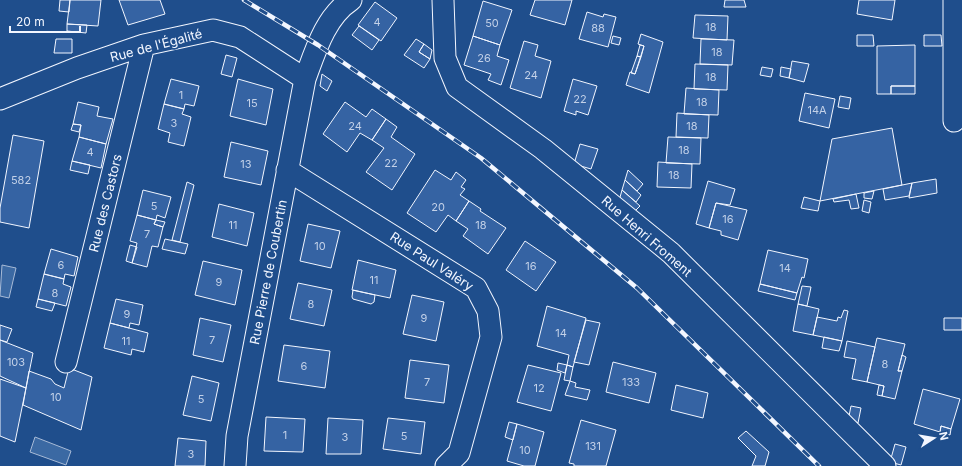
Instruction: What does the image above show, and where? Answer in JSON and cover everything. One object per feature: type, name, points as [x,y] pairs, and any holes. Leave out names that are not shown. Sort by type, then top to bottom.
[{"type":"street","name":"Rue Pierre de Coubertin","points":[[235,466],[237,436],[305,79],[318,44],[338,12],[351,0]]},
{"type":"street","name":"Rue Henri Froment","points":[[443,0],[446,58],[457,86],[543,149],[671,253],[885,466]]},
{"type":"street","points":[[954,0],[954,121]]},
{"type":"street","name":"Rue de l'Égalité","points":[[0,99],[76,68],[144,45],[213,30],[240,37],[305,79]]},
{"type":"street","name":"Rue des Castors","points":[[66,362],[144,45]]},
{"type":"street","name":"Rue Paul Valéry","points":[[287,170],[476,288],[484,299],[488,311],[491,337],[459,453],[446,466]]},
{"type":"water","points":[[2,265],[16,268],[9,298],[0,296]]},
{"type":"water","points":[[35,437],[71,451],[66,465],[30,452]]},
{"type":"building","points":[[60,0],[70,0],[69,12],[59,11]]},
{"type":"building","points":[[70,0],[101,0],[98,26],[67,24]]},
{"type":"building","points":[[119,0],[160,0],[165,14],[128,25]]},
{"type":"building","points":[[535,0],[572,0],[565,25],[530,15]]},
{"type":"building","points":[[725,0],[744,0],[746,7],[724,7]]},
{"type":"building","points":[[859,0],[895,0],[892,20],[857,14]]},
{"type":"building","points":[[483,1],[512,10],[500,45],[473,36]]},
{"type":"building","points":[[375,2],[397,18],[381,41],[358,25]]},
{"type":"building","points":[[587,12],[603,17],[604,14],[616,17],[608,47],[579,39]]},
{"type":"building","points":[[695,15],[728,16],[727,40],[693,38]]},
{"type":"building","points":[[67,24],[87,25],[86,33],[67,31]]},
{"type":"building","points":[[359,26],[379,40],[372,50],[352,35]]},
{"type":"building","points":[[641,34],[663,42],[649,93],[626,85],[630,72],[635,74],[644,46],[638,44]]},
{"type":"building","points":[[857,35],[873,35],[874,46],[857,46]]},
{"type":"building","points":[[924,35],[941,35],[942,46],[924,46]]},
{"type":"building","points":[[473,36],[500,45],[497,56],[509,60],[501,85],[488,80],[491,74],[464,65]]},
{"type":"building","points":[[613,36],[621,38],[619,45],[611,43]]},
{"type":"building","points":[[56,39],[72,39],[72,53],[54,53]]},
{"type":"building","points":[[416,39],[424,44],[419,52],[430,59],[424,68],[404,55]]},
{"type":"building","points":[[701,39],[734,40],[732,65],[700,64]]},
{"type":"building","points":[[524,41],[538,45],[535,56],[551,61],[541,98],[510,88]]},
{"type":"building","points":[[424,44],[432,50],[430,59],[419,52]]},
{"type":"building","points":[[640,45],[644,46],[641,57],[637,56]]},
{"type":"building","points":[[915,45],[915,86],[891,86],[891,94],[877,94],[877,46]]},
{"type":"building","points":[[226,55],[237,58],[232,77],[221,74]]},
{"type":"building","points":[[637,56],[641,57],[635,74],[631,73]]},
{"type":"building","points":[[792,61],[809,64],[804,82],[789,78]]},
{"type":"building","points":[[695,64],[728,65],[727,90],[694,89]]},
{"type":"building","points":[[762,67],[773,69],[771,77],[760,75]]},
{"type":"building","points":[[781,67],[791,69],[789,78],[780,76]]},
{"type":"building","points":[[322,74],[332,81],[327,91],[320,86]]},
{"type":"building","points":[[171,79],[199,86],[194,106],[185,104],[184,109],[164,104]]},
{"type":"building","points":[[238,79],[273,89],[266,125],[230,116]]},
{"type":"building","points":[[573,79],[597,86],[588,115],[576,111],[576,115],[564,111]]},
{"type":"building","points":[[891,86],[915,86],[915,94],[891,94]]},
{"type":"building","points":[[686,88],[719,90],[718,115],[684,114]]},
{"type":"building","points":[[805,93],[835,99],[829,128],[799,121]]},
{"type":"building","points":[[840,96],[851,98],[849,109],[838,107]]},
{"type":"building","points":[[78,102],[99,107],[97,116],[113,119],[106,144],[79,137],[81,125],[73,124]]},
{"type":"building","points":[[345,102],[366,117],[372,109],[386,119],[372,140],[360,133],[347,152],[323,134]]},
{"type":"building","points":[[164,104],[184,109],[182,114],[191,117],[184,146],[168,142],[170,133],[158,129]]},
{"type":"building","points":[[677,113],[709,115],[708,138],[676,137]]},
{"type":"building","points":[[386,119],[397,127],[391,137],[415,154],[392,190],[366,172],[384,148],[372,140]]},
{"type":"building","points":[[73,124],[81,125],[79,132],[71,130]]},
{"type":"building","points":[[892,128],[902,185],[820,201],[832,139]]},
{"type":"building","points":[[13,135],[44,141],[29,228],[0,222],[0,208]]},
{"type":"building","points":[[79,137],[106,144],[101,168],[72,161]]},
{"type":"building","points":[[668,137],[701,138],[700,164],[666,163]]},
{"type":"building","points":[[231,142],[268,151],[261,185],[224,177]]},
{"type":"building","points":[[580,144],[598,149],[591,169],[574,164]]},
{"type":"building","points":[[72,161],[90,165],[88,174],[70,170]]},
{"type":"building","points":[[658,162],[692,164],[691,188],[657,187]]},
{"type":"building","points":[[435,170],[451,180],[456,172],[466,180],[461,187],[465,189],[460,195],[469,201],[456,221],[448,215],[436,232],[407,213]]},
{"type":"building","points":[[628,170],[643,184],[637,191],[625,180]]},
{"type":"building","points":[[936,179],[937,193],[909,198],[912,183]]},
{"type":"building","points":[[625,180],[641,195],[636,202],[622,190]]},
{"type":"building","points":[[708,181],[735,189],[730,205],[716,203],[709,228],[696,224]]},
{"type":"building","points":[[187,182],[194,185],[180,242],[172,240]]},
{"type":"building","points":[[912,183],[909,196],[885,200],[883,189]]},
{"type":"building","points":[[143,190],[171,197],[165,218],[157,215],[156,220],[137,215]]},
{"type":"building","points":[[622,190],[640,206],[633,213],[619,201]]},
{"type":"building","points":[[874,191],[872,199],[864,198],[864,193]]},
{"type":"building","points":[[856,194],[859,208],[851,209],[849,200],[834,202],[833,199]]},
{"type":"building","points":[[804,197],[820,201],[818,211],[801,208]]},
{"type":"building","points":[[864,200],[871,202],[869,213],[862,211]]},
{"type":"building","points":[[469,201],[481,209],[480,211],[506,228],[488,254],[463,236],[468,229],[456,221]]},
{"type":"building","points":[[716,203],[747,210],[738,240],[721,235],[721,231],[709,228]]},
{"type":"building","points":[[219,204],[254,213],[247,246],[212,237]]},
{"type":"building","points":[[137,215],[156,220],[154,224],[163,227],[158,247],[152,246],[147,267],[132,263],[137,243],[130,241]]},
{"type":"building","points":[[156,220],[165,222],[163,227],[154,224]]},
{"type":"building","points":[[308,224],[340,231],[331,268],[300,261]]},
{"type":"building","points":[[165,239],[188,244],[185,254],[162,249]]},
{"type":"building","points":[[525,241],[556,262],[536,291],[506,270]]},
{"type":"building","points":[[130,245],[137,247],[132,263],[126,261]]},
{"type":"building","points":[[51,249],[78,257],[74,276],[65,274],[64,279],[44,274]]},
{"type":"building","points":[[768,250],[808,259],[804,278],[802,277],[797,293],[760,284]]},
{"type":"building","points":[[358,260],[396,270],[390,298],[352,290]]},
{"type":"building","points":[[203,261],[242,270],[235,305],[195,295]]},
{"type":"building","points":[[44,274],[64,279],[63,284],[71,287],[66,306],[38,299]]},
{"type":"building","points":[[298,283],[332,290],[324,326],[290,319]]},
{"type":"building","points":[[760,284],[797,293],[795,300],[758,291]]},
{"type":"building","points":[[802,286],[811,287],[807,306],[798,304]]},
{"type":"building","points":[[353,290],[375,295],[374,302],[371,304],[353,299]]},
{"type":"building","points":[[412,295],[444,302],[436,341],[403,334]]},
{"type":"building","points":[[38,299],[55,303],[52,311],[36,307]]},
{"type":"building","points":[[116,299],[143,305],[139,325],[130,323],[129,328],[110,323]]},
{"type":"building","points":[[798,304],[819,309],[813,335],[793,331]]},
{"type":"building","points":[[547,306],[586,318],[573,367],[567,365],[569,355],[537,346]]},
{"type":"building","points":[[844,310],[848,311],[842,341],[813,335],[817,317],[837,321],[838,317],[841,318]]},
{"type":"building","points":[[200,318],[231,325],[223,362],[193,355]]},
{"type":"building","points":[[944,318],[962,318],[962,330],[944,330]]},
{"type":"building","points":[[586,320],[600,323],[589,365],[574,362]]},
{"type":"building","points":[[110,323],[148,333],[144,352],[132,349],[131,355],[104,348]]},
{"type":"building","points":[[0,325],[12,329],[7,342],[0,340]]},
{"type":"building","points":[[824,337],[842,341],[839,351],[822,348]]},
{"type":"building","points":[[877,338],[905,344],[898,371],[902,371],[895,399],[882,396],[884,386],[867,382]]},
{"type":"building","points":[[0,340],[33,353],[26,388],[0,376]]},
{"type":"building","points":[[847,341],[875,347],[867,382],[852,379],[856,359],[844,357]]},
{"type":"building","points":[[284,345],[330,351],[325,388],[278,381]]},
{"type":"building","points":[[902,355],[906,357],[902,371],[898,371]]},
{"type":"building","points":[[410,360],[449,365],[444,403],[405,398]]},
{"type":"building","points":[[613,362],[656,373],[649,403],[606,392]]},
{"type":"building","points":[[558,363],[567,365],[565,373],[557,370]]},
{"type":"building","points":[[528,365],[561,373],[551,411],[517,402]]},
{"type":"building","points":[[567,365],[573,367],[570,381],[564,380]]},
{"type":"building","points":[[69,368],[92,377],[81,430],[23,405],[29,371],[51,379],[55,384],[64,388]]},
{"type":"building","points":[[192,376],[219,383],[211,421],[183,415]]},
{"type":"building","points":[[0,379],[26,388],[15,442],[0,436]]},
{"type":"building","points":[[570,381],[576,383],[575,387],[590,390],[587,400],[565,395]]},
{"type":"building","points":[[676,385],[708,393],[703,418],[671,410]]},
{"type":"building","points":[[879,385],[884,386],[882,396],[877,395]]},
{"type":"building","points":[[923,389],[960,399],[951,429],[941,426],[940,432],[914,424]]},
{"type":"building","points":[[851,406],[861,408],[858,423],[848,421]]},
{"type":"building","points":[[266,417],[305,419],[303,452],[264,451]]},
{"type":"building","points":[[328,418],[363,420],[361,454],[326,454]]},
{"type":"building","points":[[388,418],[425,422],[421,454],[383,449]]},
{"type":"building","points":[[581,420],[616,430],[606,466],[574,466],[574,464],[569,463]]},
{"type":"building","points":[[509,422],[517,424],[513,440],[505,437]]},
{"type":"building","points":[[517,424],[544,432],[535,466],[524,466],[507,461]]},
{"type":"building","points":[[941,426],[951,429],[950,435],[940,432]]},
{"type":"building","points":[[746,431],[769,452],[765,466],[752,466],[756,456],[738,438]]},
{"type":"building","points":[[178,438],[206,441],[205,466],[175,466]]},
{"type":"building","points":[[895,444],[906,447],[901,465],[890,462]]},
{"type":"railway","points":[[244,0],[318,45],[481,158],[637,288],[819,466]]}]
